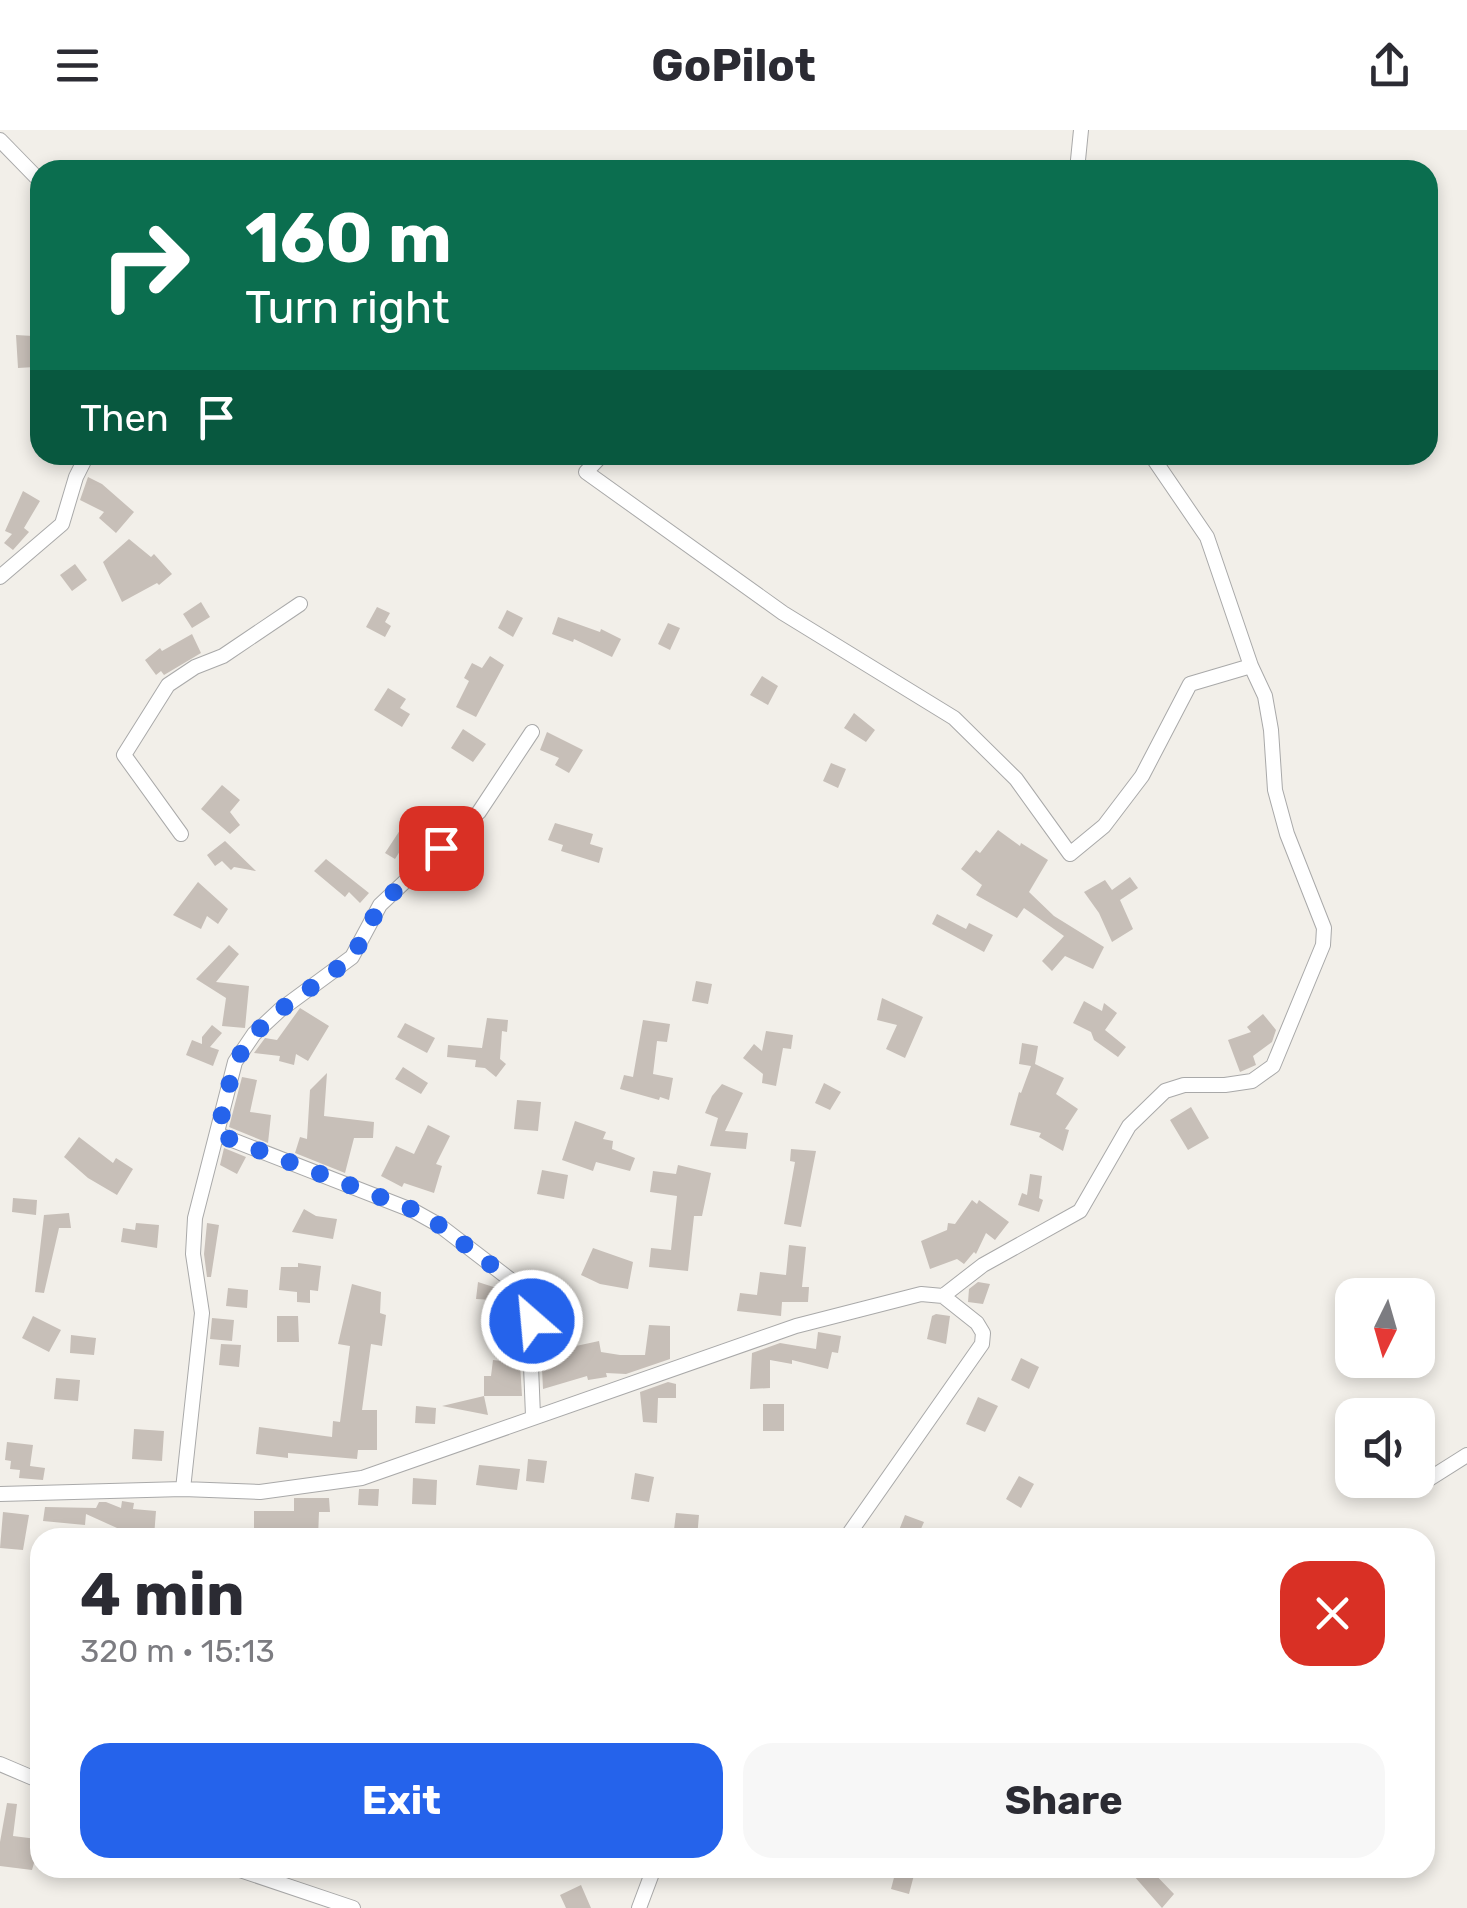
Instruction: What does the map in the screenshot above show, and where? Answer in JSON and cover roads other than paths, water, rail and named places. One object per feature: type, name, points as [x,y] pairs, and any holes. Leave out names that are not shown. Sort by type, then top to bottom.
[{"type":"street","points":[[1078,160],[1081,130]]},
{"type":"street","points":[[0,140],[30,171]]},
{"type":"street","points":[[0,577],[62,524],[82,465]]},
{"type":"street","points":[[593,465],[586,472],[782,614],[954,718],[1016,780],[1070,854],[1104,826],[1142,776],[1190,684],[1250,666]]},
{"type":"street","points":[[943,1296],[983,1265],[1080,1212],[1129,1126],[1165,1091],[1184,1085],[1225,1085],[1252,1080],[1273,1066],[1316,964],[1324,928],[1287,834],[1276,790],[1272,730],[1265,696],[1250,666],[1207,537],[1158,465]]},
{"type":"street","points":[[182,834],[124,755],[168,685],[195,667],[223,656],[300,604]]},
{"type":"street","points":[[183,1489],[202,1313],[193,1254],[194,1232],[235,1062],[254,1034],[280,1010],[352,958],[380,905],[480,812],[532,732]]},
{"type":"street","points":[[217,1134],[414,1210],[533,1297],[533,1416]]},
{"type":"street","points":[[0,1494],[183,1489],[260,1492],[362,1478],[796,1326],[921,1294],[943,1296],[977,1323],[982,1344],[853,1528]]},
{"type":"street","points":[[1435,1474],[1467,1455]]},
{"type":"street","points":[[0,1764],[30,1778]]},
{"type":"street","points":[[264,1878],[353,1908]]},
{"type":"street","points":[[640,1908],[650,1878]]}]
